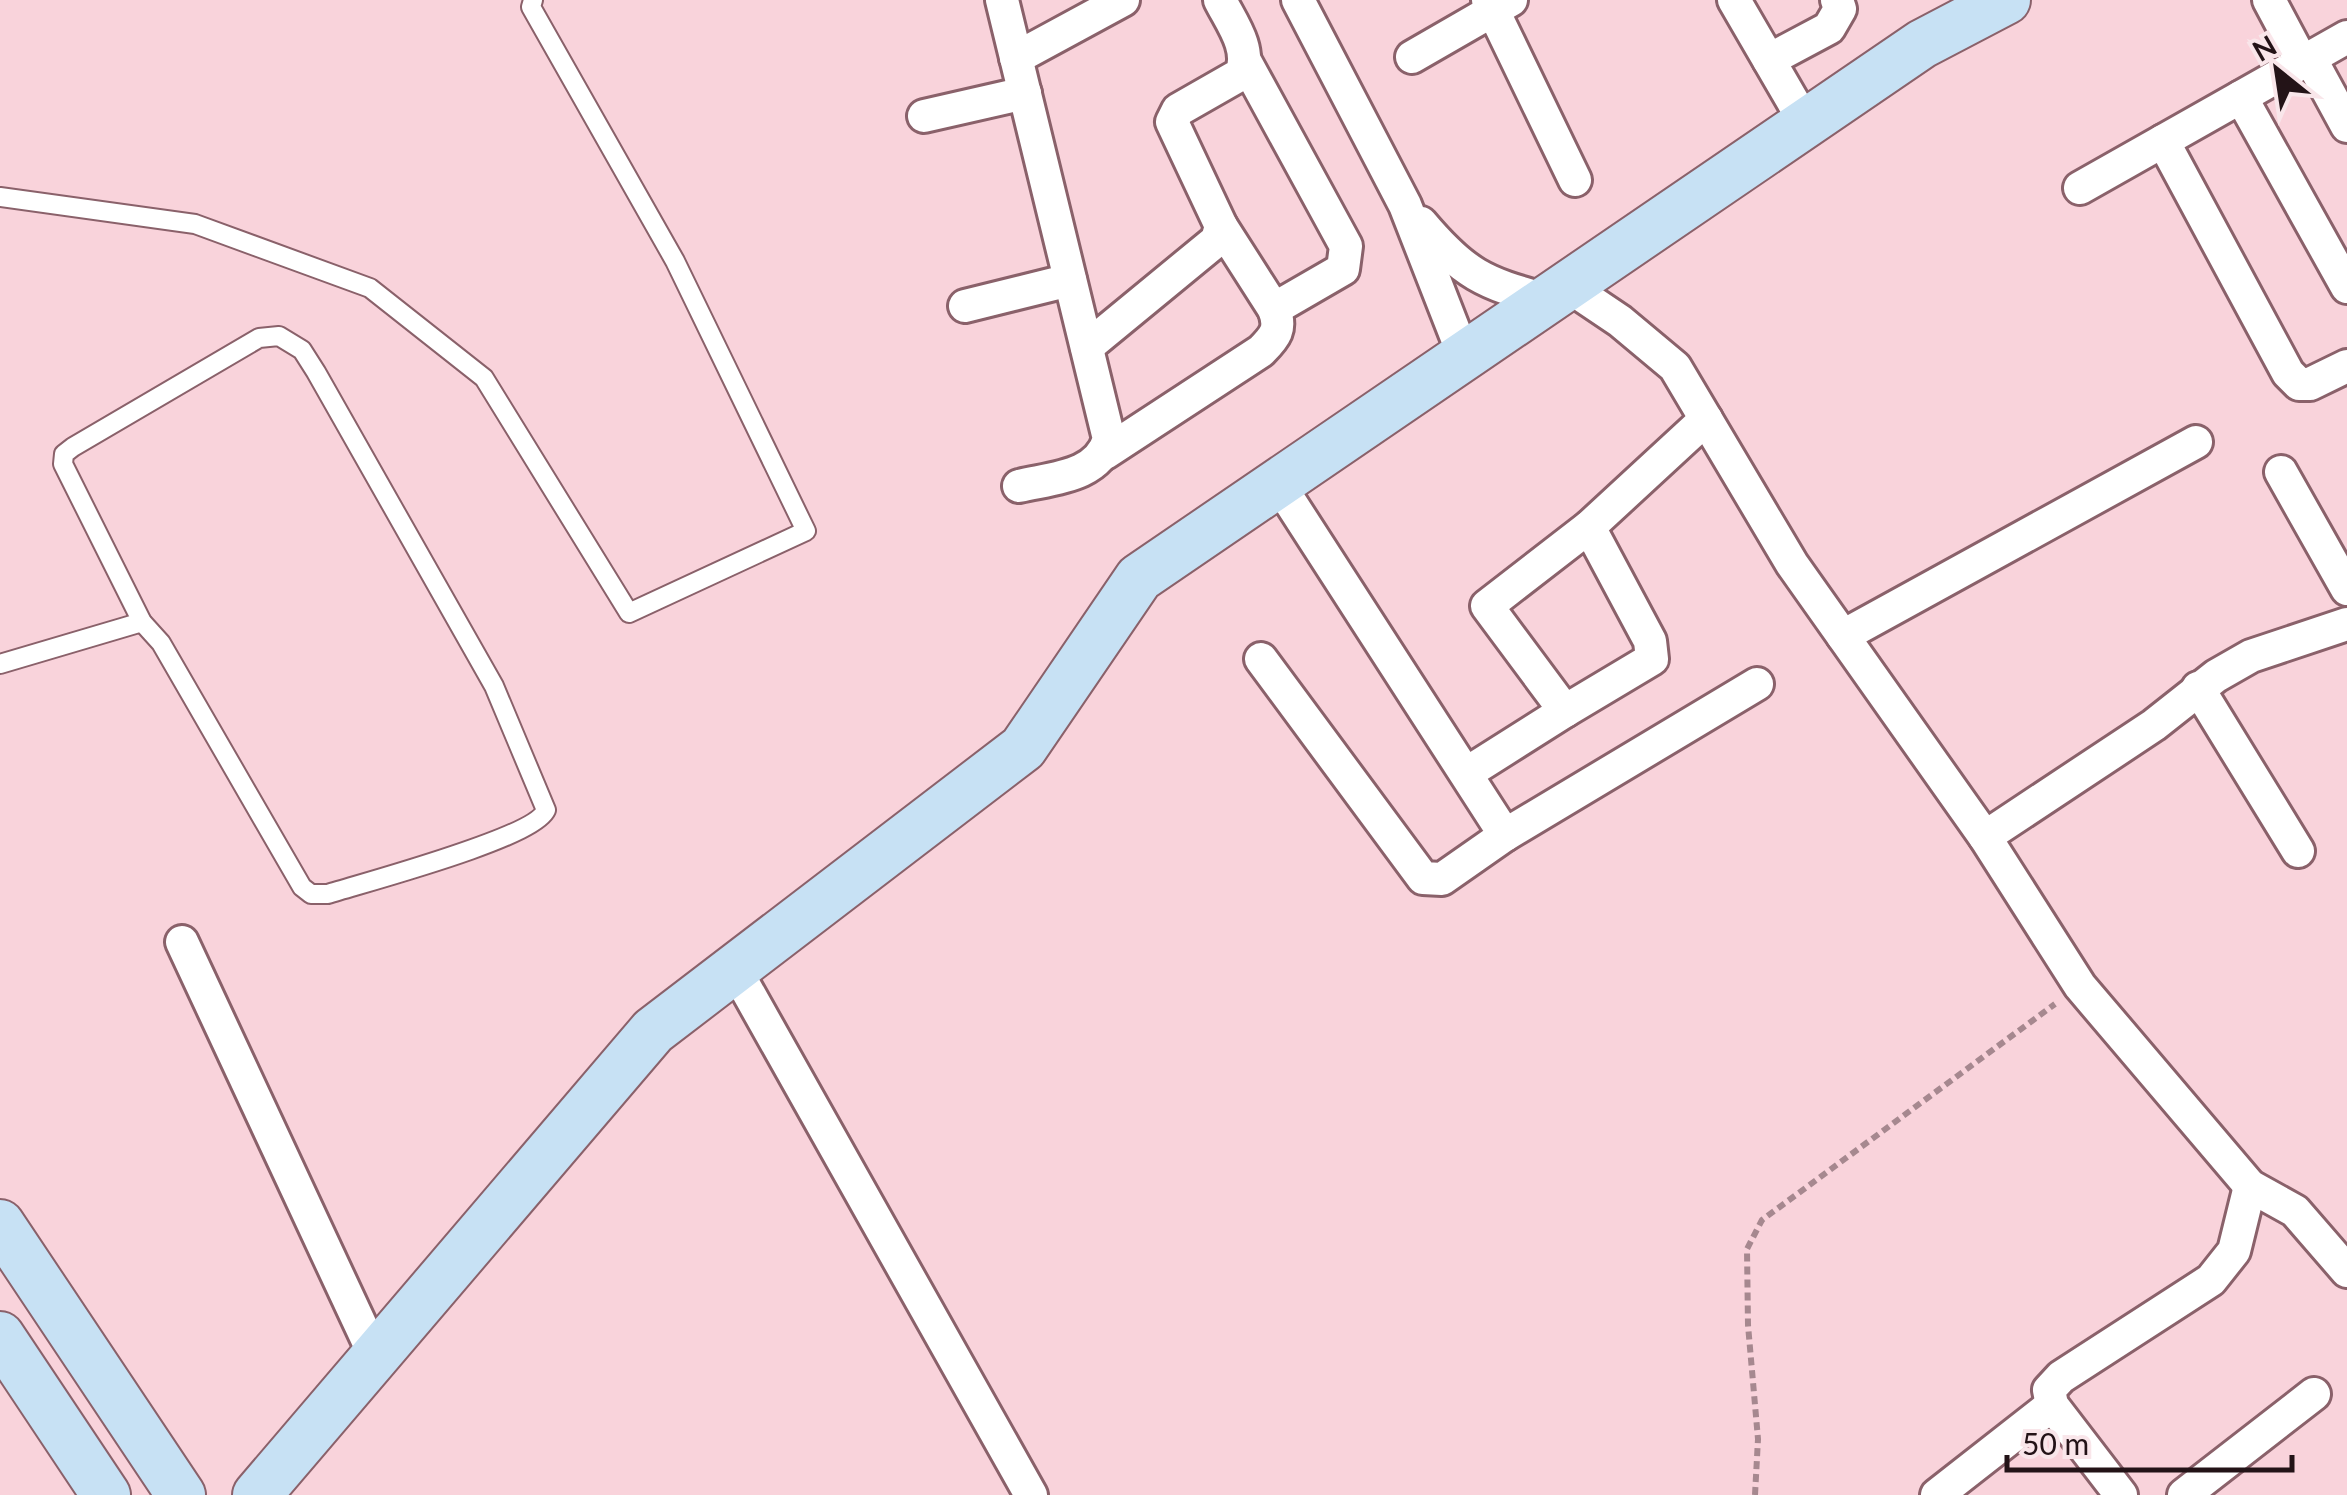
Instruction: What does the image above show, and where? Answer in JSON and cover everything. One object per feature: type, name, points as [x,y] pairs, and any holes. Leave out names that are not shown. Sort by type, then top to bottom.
[{"type":"street","points":[[1002,0],[1110,440],[1105,454]]},
{"type":"street","points":[[1220,0],[1242,44],[1246,63],[1346,246],[1343,269],[1274,309]]},
{"type":"street","points":[[1298,0],[1405,205],[1464,356]]},
{"type":"street","points":[[1734,0],[1806,124]]},
{"type":"street","points":[[1769,60],[1829,28],[1840,9],[1837,0]]},
{"type":"street","points":[[257,1495],[653,1031],[1024,748],[1139,578],[1922,44],[2006,0]]},
{"type":"street","points":[[2269,0],[2347,126]]},
{"type":"street","points":[[1016,58],[1111,3]]},
{"type":"street","points":[[1412,57],[1497,3],[1575,180]]},
{"type":"street","points":[[2080,188],[2347,37]]},
{"type":"street","points":[[1019,486],[1091,468],[1105,454],[1261,351],[1275,337],[1280,323],[1274,309],[1221,226],[1172,122],[1178,110],[1241,74],[1246,63]]},
{"type":"street","points":[[924,116],[1024,94]]},
{"type":"street","points":[[2241,97],[2347,287]]},
{"type":"street","points":[[2163,141],[2288,373],[2298,384],[2310,384],[2347,366]]},
{"type":"street","points":[[1405,205],[1456,264],[1507,289],[1557,293],[1620,320],[1674,366],[1792,564],[1985,837],[2080,986],[2250,1186],[2296,1212],[2347,1271]]},
{"type":"street","points":[[1087,346],[1201,258],[1218,240],[1221,226]]},
{"type":"street","points":[[965,306],[1070,280]]},
{"type":"street","points":[[1565,711],[1487,606],[1589,526],[1706,420]]},
{"type":"street","points":[[1843,636],[2196,442]]},
{"type":"street","points":[[2281,472],[2347,588]]},
{"type":"street","points":[[1278,483],[1505,835]]},
{"type":"street","points":[[1466,773],[1652,659],[1650,641],[1589,526]]},
{"type":"street","points":[[1985,837],[2154,725],[2198,688],[2251,656],[2347,624]]},
{"type":"street","points":[[1261,659],[1423,878],[1442,879],[1505,835],[1757,684]]},
{"type":"street","points":[[2198,688],[2298,851]]},
{"type":"street","points":[[182,942],[375,1356]]},
{"type":"street","points":[[735,968],[1031,1495]]},
{"type":"street","points":[[2120,1495],[2052,1405],[2050,1390],[2061,1377],[2211,1280],[2234,1252],[2250,1186]]},
{"type":"street","points":[[0,1224],[181,1495]]},
{"type":"street","points":[[0,1336],[106,1495]]},
{"type":"street","points":[[2184,1495],[2314,1394]]},
{"type":"street","points":[[1938,1495],[2052,1405]]},
{"type":"lane","points":[[0,196],[195,224],[370,288],[484,378],[629,613],[806,531],[676,261],[532,7],[533,0]]},
{"type":"lane","points":[[259,338],[290,340],[316,372],[494,686],[540,786],[546,810],[542,820],[512,835],[328,894],[311,894],[302,886],[161,643],[142,622],[67,476],[64,454],[259,338]]},
{"type":"lane","points":[[0,664],[142,622]]},
{"type":"path","points":[[1755,1495],[1758,1439],[1748,1325],[1747,1249],[1762,1220],[2080,986]]}]
